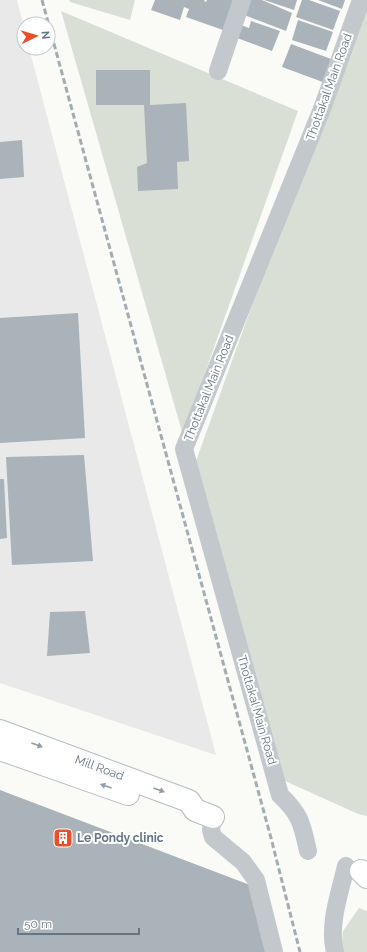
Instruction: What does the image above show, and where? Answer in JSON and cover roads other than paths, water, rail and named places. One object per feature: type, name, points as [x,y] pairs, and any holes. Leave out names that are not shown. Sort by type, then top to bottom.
[{"type":"main road","name":"Mill Road","points":[[0,731],[189,801],[204,813]]},
{"type":"main road","name":"Mill Road","points":[[0,749],[185,814],[204,813]]},
{"type":"main road","points":[[357,868],[367,877]]},
{"type":"street","points":[[218,71],[242,0]]},
{"type":"street","name":"Thottakal Main Road","points":[[308,851],[302,824],[293,807],[280,795],[184,449],[322,109],[361,0]]},
{"type":"street","points":[[204,813],[213,837],[243,862],[256,880],[274,952]]},
{"type":"street","points":[[335,952],[333,946],[334,920],[357,868]]},
{"type":"railway","points":[[42,0],[271,838],[300,952]]},
{"type":"place","name":"Le Pondy clinic","points":[[63,838]]}]
